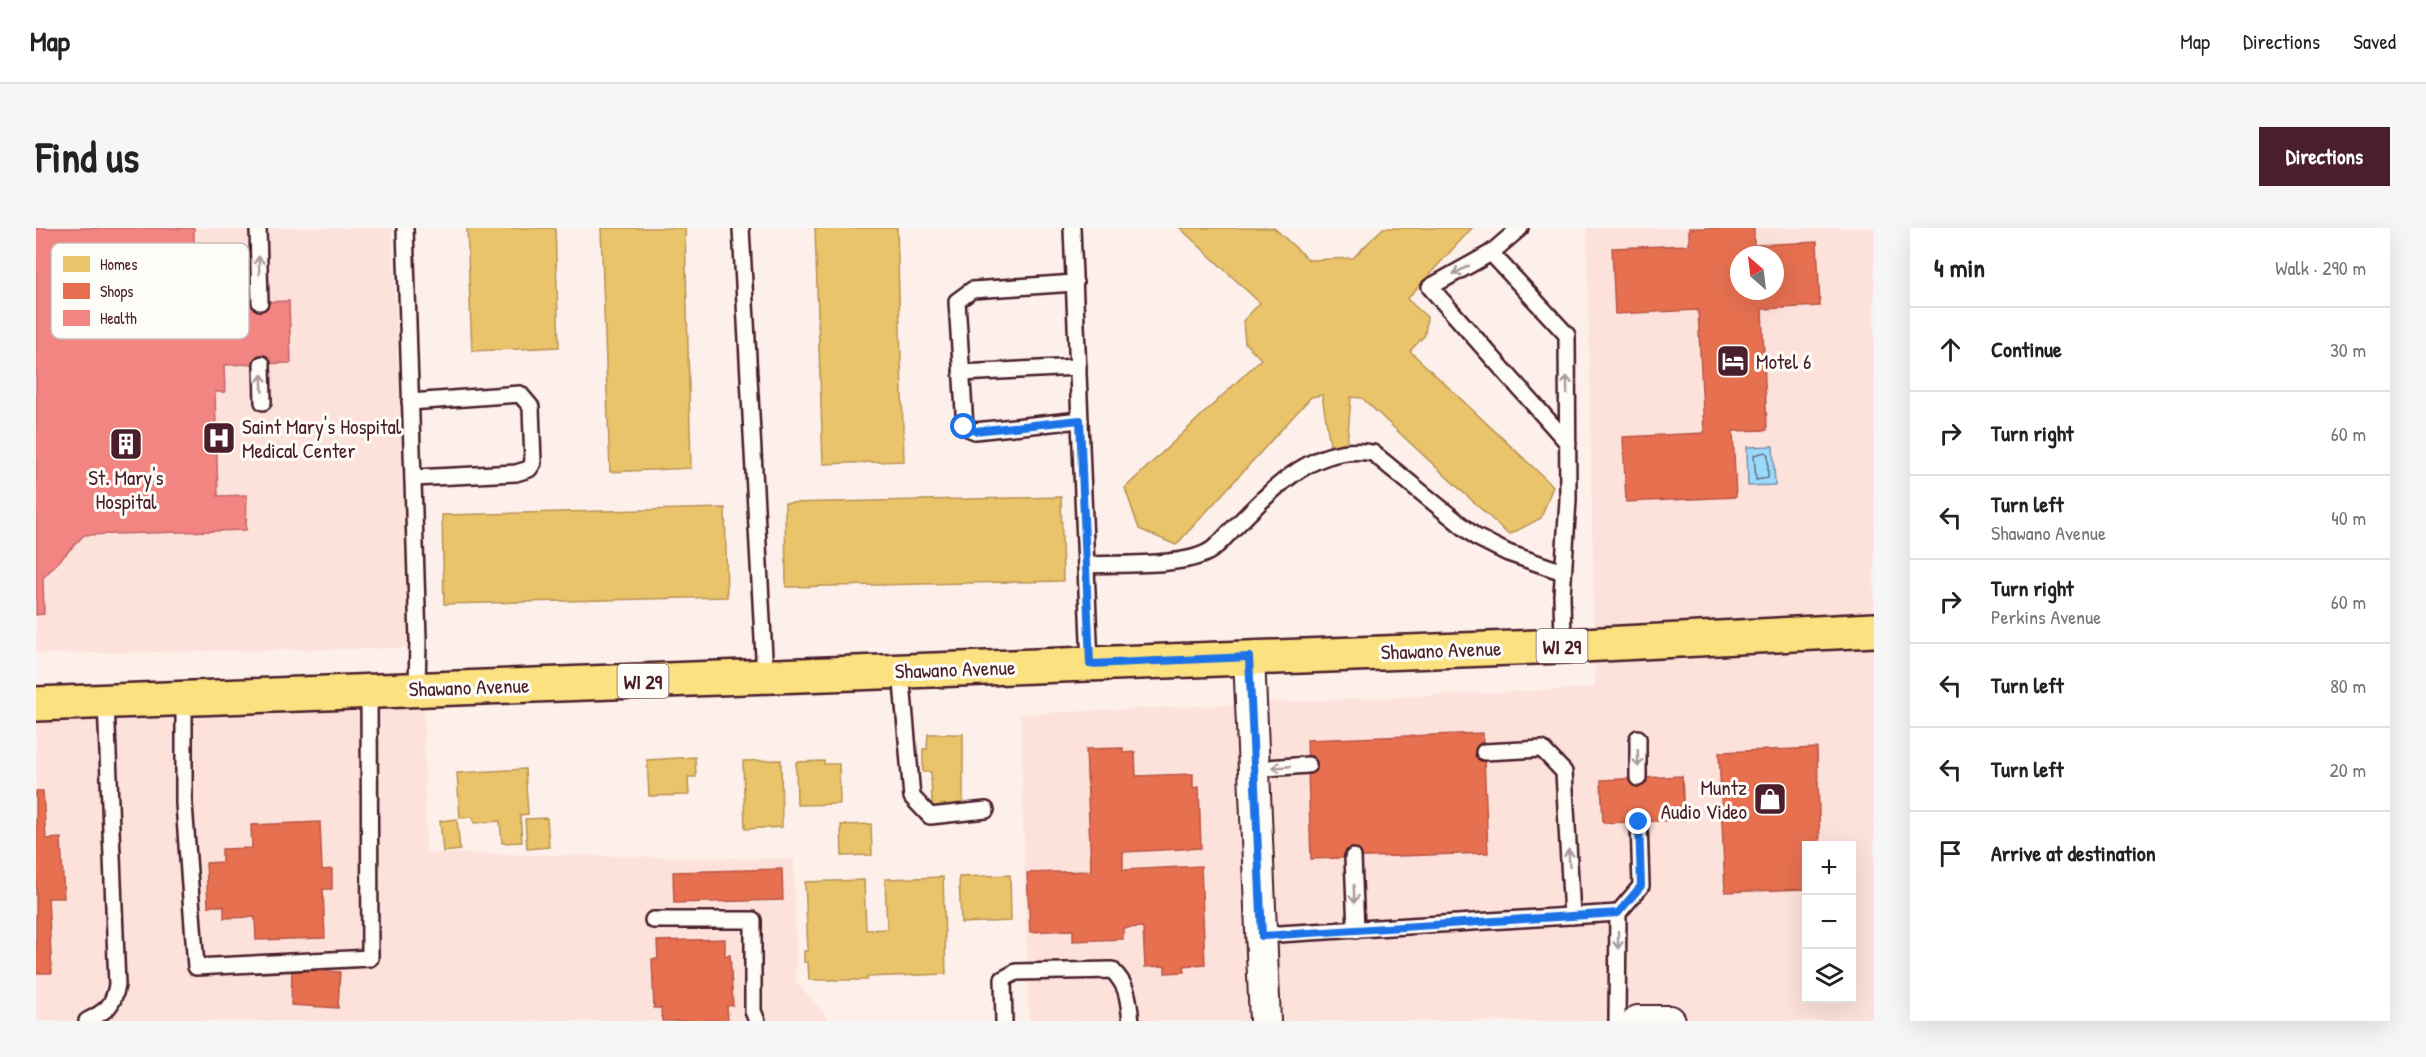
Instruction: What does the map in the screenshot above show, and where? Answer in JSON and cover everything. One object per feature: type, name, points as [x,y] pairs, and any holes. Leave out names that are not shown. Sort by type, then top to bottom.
[{"type":"main road","name":"Shawano Avenue","points":[[36,704],[1563,646],[1874,630]]},
{"type":"street","points":[[1249,657],[1265,1021]]},
{"type":"street","points":[[1638,1021],[1670,1020]]},
{"type":"lane","points":[[258,228],[260,302]]},
{"type":"lane","points":[[405,228],[418,640],[417,690]]},
{"type":"lane","points":[[741,228],[765,676]]},
{"type":"lane","points":[[1072,228],[1090,664]]},
{"type":"lane","points":[[1520,228],[1491,253],[1430,287],[1568,443]]},
{"type":"lane","points":[[1491,253],[1567,335],[1568,500],[1563,572],[1563,646]]},
{"type":"lane","points":[[1075,283],[972,290],[957,301],[964,427],[975,431],[1080,420]]},
{"type":"lane","points":[[262,364],[263,402]]},
{"type":"lane","points":[[961,373],[1078,367]]},
{"type":"lane","points":[[410,402],[520,394],[531,407],[533,462],[529,469],[516,473],[412,478]]},
{"type":"lane","points":[[1087,565],[1187,560],[1210,551],[1288,477],[1323,457],[1359,450],[1373,453],[1476,537],[1508,553],[1563,572]]},
{"type":"lane","points":[[901,671],[912,797],[930,816],[986,810]]},
{"type":"lane","points":[[184,698],[184,804],[196,967],[370,958],[369,691]]},
{"type":"lane","points":[[87,1021],[104,1012],[114,1002],[117,985],[106,701]]},
{"type":"lane","points":[[1638,738],[1638,778]]},
{"type":"lane","points":[[1484,752],[1542,749],[1564,772],[1572,916]]},
{"type":"lane","points":[[1254,769],[1308,765]]},
{"type":"lane","points":[[1617,1021],[1618,913],[1641,886],[1639,822]]},
{"type":"lane","points":[[1353,857],[1356,930]]},
{"type":"lane","points":[[1262,936],[1618,913]]},
{"type":"lane","points":[[653,920],[753,920],[753,1011],[757,1021]]},
{"type":"lane","points":[[1004,1021],[1003,979],[1017,972],[1112,970],[1127,990],[1131,1021]]},
{"type":"shaded area","name":"Saint Mary's Hospital Medical Center","points":[[36,228],[392,228],[410,648],[36,654]]},
{"type":"shaded area","points":[[1587,228],[1874,228],[1874,1021],[1029,1021],[1020,714],[1595,688]]},
{"type":"shaded area","points":[[424,689],[426,853],[794,859],[796,981],[830,1021],[36,1021],[36,704]]},
{"type":"water","points":[[1773,446],[1775,485],[1748,486],[1747,447]]},
{"type":"building: Homes","points":[[467,228],[555,228],[559,347],[472,351]]},
{"type":"building: Homes","points":[[601,228],[685,228],[691,468],[610,472]]},
{"type":"building: Homes","points":[[815,228],[897,228],[904,461],[823,464]]},
{"type":"building: Homes","points":[[1180,228],[1274,228],[1309,260],[1353,258],[1383,228],[1472,228],[1407,299],[1427,317],[1425,335],[1410,351],[1553,486],[1541,518],[1509,535],[1362,398],[1351,397],[1347,446],[1330,445],[1322,395],[1311,397],[1176,545],[1139,529],[1125,488],[1261,359],[1245,343],[1243,321],[1260,303]]},
{"type":"building: Homes","points":[[1061,497],[1063,581],[786,587],[785,503]]},
{"type":"building: Homes","points":[[725,508],[727,597],[444,604],[442,515]]},
{"type":"building: Homes","points":[[928,734],[963,734],[963,807],[932,808],[931,772],[923,772],[923,749],[927,749]]},
{"type":"building: Homes","points":[[695,757],[696,777],[688,777],[689,795],[649,796],[647,760]]},
{"type":"building: Homes","points":[[781,760],[782,827],[745,829],[743,761]]},
{"type":"building: Homes","points":[[824,761],[824,764],[839,764],[840,804],[797,805],[796,762]]},
{"type":"building: Homes","points":[[525,769],[528,814],[520,815],[522,842],[502,843],[500,821],[474,823],[473,817],[460,818],[457,773]]},
{"type":"building: Homes","points":[[547,818],[549,847],[527,849],[525,819]]},
{"type":"building: Homes","points":[[457,819],[460,850],[443,852],[440,821]]},
{"type":"building: Homes","points":[[871,824],[872,855],[842,856],[841,825]]},
{"type":"building: Homes","points":[[1010,875],[1011,921],[961,923],[959,877]]},
{"type":"building: Homes","points":[[943,877],[946,974],[867,977],[867,980],[809,980],[808,962],[804,962],[804,951],[808,951],[805,882],[864,880],[866,930],[887,929],[885,879]]},
{"type":"building: Shops","points":[[1689,228],[1754,228],[1754,245],[1817,242],[1820,306],[1762,309],[1767,430],[1733,431],[1736,497],[1626,502],[1623,437],[1704,433],[1698,310],[1615,314],[1612,248],[1689,245]]},
{"type":"building: Shops","points":[[1483,733],[1488,853],[1311,859],[1307,740]]},
{"type":"building: Shops","points":[[1123,748],[1123,753],[1135,752],[1136,776],[1193,774],[1193,788],[1199,787],[1201,848],[1123,852],[1123,870],[1201,866],[1205,964],[1184,966],[1185,972],[1165,973],[1165,966],[1145,967],[1143,927],[1123,928],[1123,939],[1073,941],[1073,930],[1030,932],[1027,873],[1091,871],[1086,749]]},
{"type":"building: Shops","name":"Muntz Audio Video","points":[[1817,748],[1820,841],[1802,841],[1802,889],[1725,892],[1719,752]]},
{"type":"building: Shops","points":[[1682,776],[1684,820],[1603,823],[1601,780]]},
{"type":"building: Shops","points":[[36,791],[43,791],[46,839],[61,838],[64,898],[48,898],[52,973],[36,973]]},
{"type":"building: Shops","points":[[320,822],[322,870],[332,869],[332,889],[323,889],[325,938],[256,940],[255,917],[224,918],[224,906],[208,906],[206,863],[222,862],[222,849],[252,848],[251,825]]},
{"type":"building: Shops","points":[[782,869],[783,900],[674,903],[673,872]]},
{"type":"building: Shops","points":[[725,939],[725,956],[730,955],[733,1005],[727,1006],[728,1021],[662,1021],[661,1008],[654,1008],[652,959],[658,959],[657,941]]},
{"type":"building: Shops","points":[[292,969],[340,972],[338,1008],[291,1005]]},
{"type":"building: Health","name":"St. Mary's Hospital","points":[[36,228],[194,228],[194,243],[51,243],[51,339],[249,339],[249,302],[289,301],[291,363],[224,365],[225,392],[215,392],[218,496],[247,495],[246,530],[84,535],[43,578],[44,614],[36,615]]},
{"type":"place","name":"Motel 6","points":[[1733,361]]},
{"type":"place","name":"Saint Mary's Hospital Medical Center","points":[[219,438]]},
{"type":"place","name":"St. Mary's Hospital","points":[[126,444]]},
{"type":"place","name":"Muntz Audio Video","points":[[1770,799]]},
{"type":"route","points":[[964,427],[975,431],[1080,420],[1090,664],[1249,657],[1262,936],[1618,913],[1641,886],[1639,822]]}]
